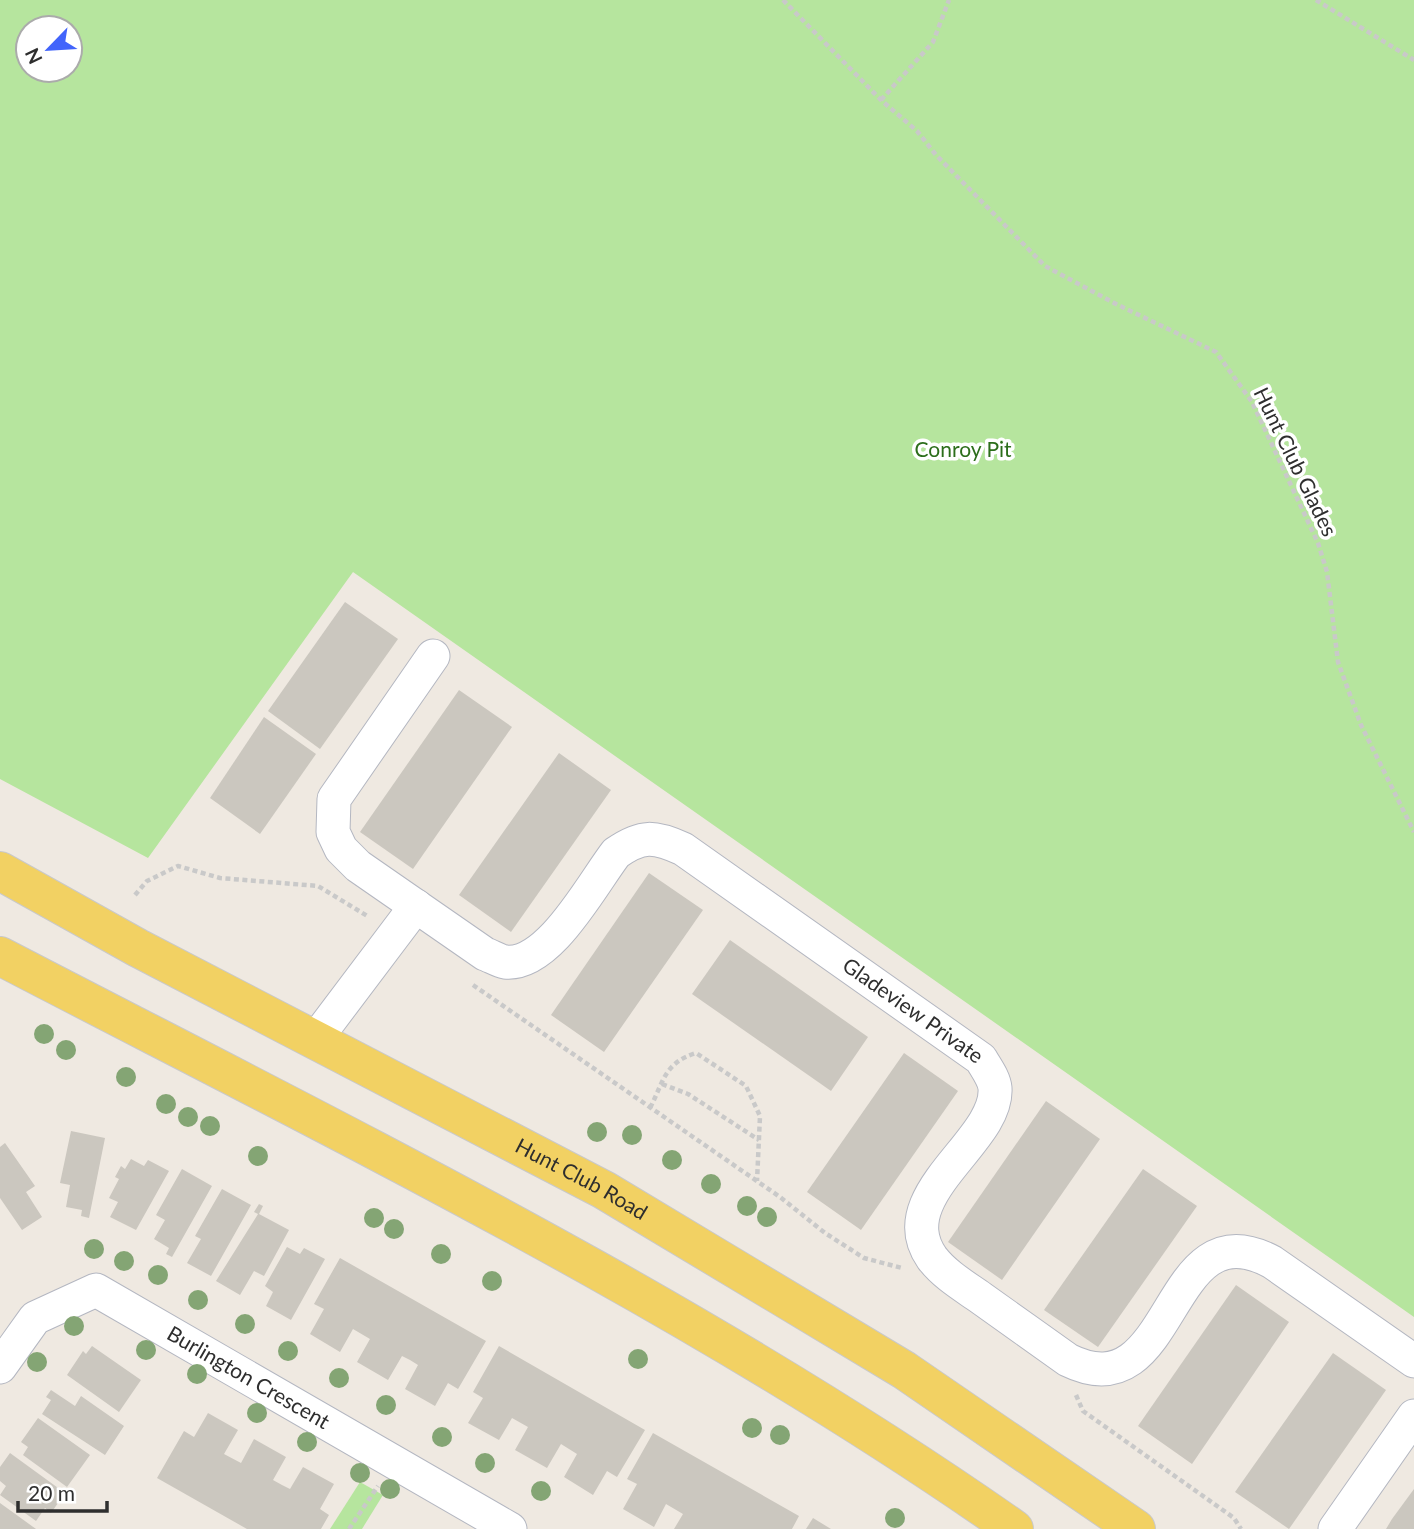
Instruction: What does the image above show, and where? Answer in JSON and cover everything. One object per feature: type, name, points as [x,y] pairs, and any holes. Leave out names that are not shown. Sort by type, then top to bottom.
[{"type":"main road","name":"Hunt Club Road","points":[[0,871],[604,1191],[904,1370],[1136,1529]]},
{"type":"main road","points":[[0,956],[505,1219],[784,1380],[1014,1529]]},
{"type":"street","name":"Gladeview Private","points":[[433,656],[334,799],[333,832],[341,849],[358,866],[485,954],[505,962],[523,960],[543,950],[615,853],[648,838],[683,849],[981,1059],[995,1087],[992,1104],[982,1124],[932,1192],[923,1229],[924,1242],[932,1257]]},
{"type":"street","points":[[315,1040],[416,906]]},
{"type":"street","points":[[932,1257],[943,1271],[1078,1364],[1109,1370],[1139,1354],[1199,1267],[1215,1256],[1233,1249],[1251,1251],[1272,1262],[1414,1361]]},
{"type":"street","name":"Burlington Crescent","points":[[0,1367],[34,1318],[96,1290],[510,1529]]},
{"type":"street","points":[[1335,1529],[1414,1416]]},
{"type":"path","name":"Hunt Club Glades","points":[[783,0],[881,100],[917,131],[936,155],[1045,266],[1216,352],[1252,402],[1318,543],[1327,572],[1338,663],[1361,724],[1414,832]]},
{"type":"path","points":[[881,100],[933,42],[949,0]]},
{"type":"path","points":[[1316,0],[1414,60]]},
{"type":"path","points":[[135,895],[147,881],[178,866],[219,878],[318,886],[394,934]]},
{"type":"path","points":[[465,979],[864,1258],[903,1269],[932,1257]]},
{"type":"path","points":[[650,1108],[665,1073],[679,1058],[696,1053],[746,1086],[760,1116],[757,1182]]},
{"type":"path","points":[[662,1084],[688,1094],[759,1140]]},
{"type":"path","points":[[1078,1364],[1072,1385],[1083,1411],[1234,1518],[1241,1529]]},
{"type":"path","points":[[349,1529],[395,1462]]},
{"type":"green space","name":"Conroy Pit","points":[[0,0],[1414,0],[1414,1317],[353,572],[148,858],[0,779]]},
{"type":"green space","points":[[360,1482],[383,1495],[362,1529],[330,1529]]},
{"type":"building","points":[[345,602],[398,639],[320,749],[268,711]]},
{"type":"building","points":[[459,690],[512,727],[413,869],[360,832]]},
{"type":"building","points":[[264,717],[316,754],[260,834],[210,798]]},
{"type":"building","points":[[559,753],[611,790],[511,932],[459,895]]},
{"type":"building","points":[[649,873],[703,910],[604,1052],[551,1015]]},
{"type":"building","points":[[730,940],[868,1037],[831,1091],[692,994]]},
{"type":"building","points":[[904,1053],[958,1091],[861,1230],[807,1192]]},
{"type":"building","points":[[1046,1101],[1100,1139],[1002,1280],[948,1242]]},
{"type":"building","points":[[71,1131],[105,1138],[89,1218],[81,1216],[82,1210],[66,1207],[70,1185],[60,1183]]},
{"type":"building","points":[[5,1143],[35,1186],[26,1192],[42,1217],[22,1230],[0,1198],[0,1147]]},
{"type":"building","points":[[131,1159],[144,1166],[148,1160],[169,1171],[136,1230],[110,1217],[118,1202],[109,1198],[119,1179],[115,1177],[121,1166],[125,1169]]},
{"type":"building","points":[[182,1169],[212,1186],[172,1257],[166,1254],[169,1248],[154,1239],[165,1220],[156,1215]]},
{"type":"building","points":[[1143,1169],[1197,1206],[1098,1347],[1044,1310]]},
{"type":"building","points":[[222,1189],[251,1205],[211,1276],[187,1263],[201,1239],[195,1236]]},
{"type":"building","points":[[259,1204],[263,1206],[259,1214],[289,1230],[264,1276],[254,1271],[240,1295],[216,1281],[258,1214],[254,1212]]},
{"type":"building","points":[[287,1247],[300,1254],[304,1248],[325,1259],[291,1320],[266,1306],[273,1292],[265,1286]]},
{"type":"building","points":[[340,1258],[486,1341],[458,1389],[448,1383],[435,1406],[405,1389],[418,1365],[410,1360],[402,1356],[388,1380],[357,1362],[370,1339],[353,1329],[340,1352],[310,1334],[324,1309],[314,1304]]},
{"type":"building","points":[[1236,1285],[1289,1322],[1192,1464],[1138,1426]]},
{"type":"building","points":[[92,1346],[141,1380],[119,1412],[67,1375],[83,1351],[86,1354]]},
{"type":"building","points":[[499,1346],[645,1430],[617,1477],[607,1471],[593,1495],[564,1477],[577,1454],[561,1444],[547,1468],[515,1450],[528,1427],[512,1418],[499,1440],[468,1423],[483,1398],[473,1392]]},
{"type":"building","points":[[1333,1353],[1386,1390],[1289,1529],[1235,1492]]},
{"type":"building","points":[[51,1390],[75,1406],[81,1396],[124,1426],[105,1455],[42,1414],[51,1400],[46,1397]]},
{"type":"building","points":[[208,1413],[238,1430],[224,1454],[241,1463],[254,1439],[286,1457],[273,1480],[290,1489],[303,1467],[334,1484],[320,1509],[329,1515],[321,1529],[247,1529],[157,1478],[184,1431],[194,1437]]},
{"type":"building","points":[[38,1418],[90,1455],[67,1487],[23,1455],[28,1447],[21,1442]]},
{"type":"building","points":[[653,1433],[799,1516],[792,1529],[674,1529],[683,1514],[666,1504],[654,1527],[623,1509],[637,1484],[627,1479]]},
{"type":"building","points":[[10,1453],[65,1493],[51,1513],[45,1508],[36,1521],[0,1495],[6,1486],[0,1481],[0,1467]]},
{"type":"building","points":[[1414,1489],[1414,1529],[1386,1529],[1392,1519]]},
{"type":"building","points":[[0,1503],[36,1529],[0,1529]]},
{"type":"building","points":[[813,1518],[831,1529],[806,1529]]}]
